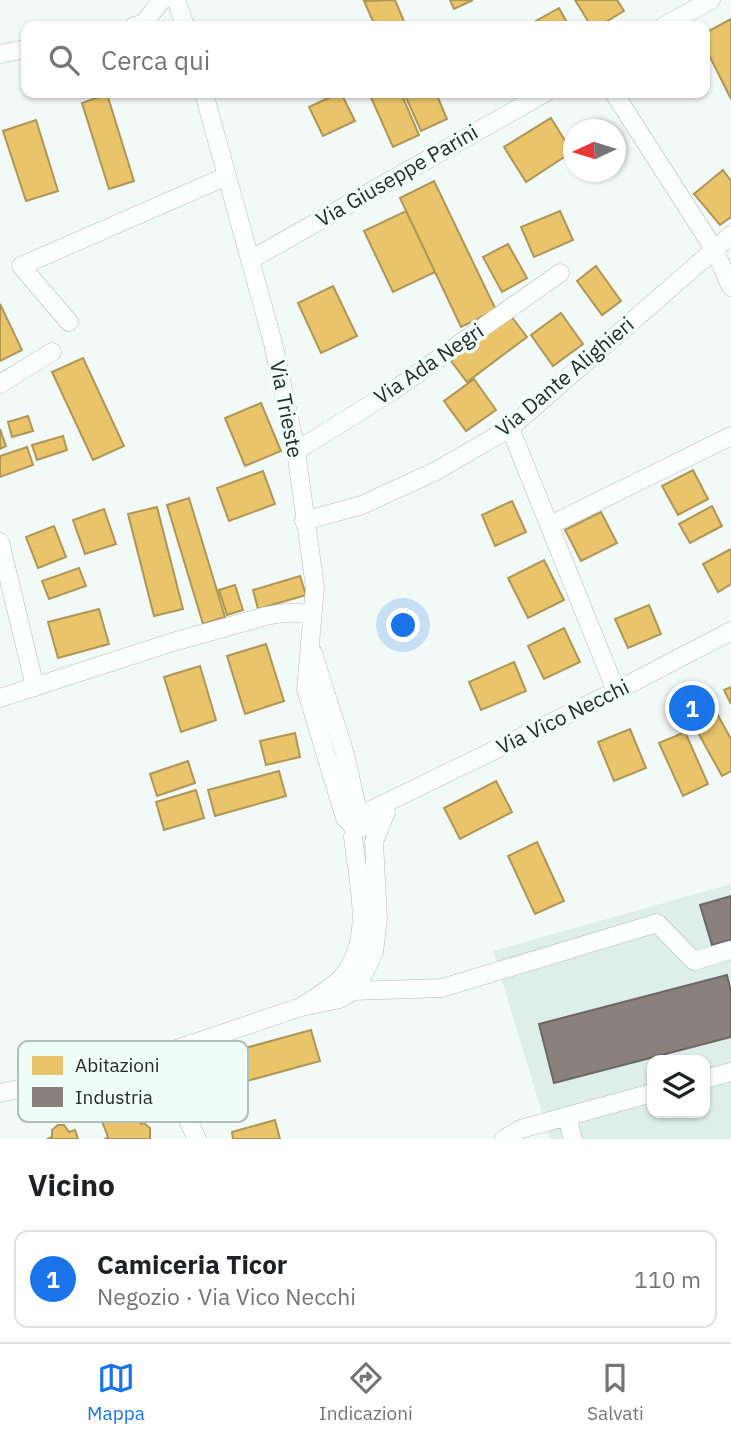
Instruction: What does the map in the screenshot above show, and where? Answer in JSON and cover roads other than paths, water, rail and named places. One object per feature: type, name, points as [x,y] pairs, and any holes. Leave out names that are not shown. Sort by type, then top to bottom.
[{"type":"street","points":[[145,21],[162,0]]},
{"type":"street","points":[[176,0],[183,21]]},
{"type":"street","points":[[673,21],[711,0]]},
{"type":"street","points":[[0,54],[21,50]]},
{"type":"street","points":[[197,98],[214,132]]},
{"type":"street","points":[[205,98],[214,132]]},
{"type":"street","name":"Via Giuseppe Parini","points":[[250,260],[536,98]]},
{"type":"street","points":[[617,98],[714,249],[731,288]]},
{"type":"street","name":"Via Trieste","points":[[214,132],[273,343],[296,451],[315,587],[306,677],[308,699],[341,812],[345,818],[358,823]]},
{"type":"street","points":[[69,322],[21,266],[227,176]]},
{"type":"street","name":"Via Dante Alighieri","points":[[304,521],[362,505],[436,471],[510,428],[731,235]]},
{"type":"street","name":"Via Ada Negri","points":[[296,451],[394,390],[560,273]]},
{"type":"street","points":[[0,384],[52,352]]},
{"type":"street","points":[[510,428],[616,691]]},
{"type":"street","points":[[550,525],[731,436]]},
{"type":"street","points":[[0,542],[35,687]]},
{"type":"street","points":[[0,698],[173,642],[265,616],[303,613],[311,631]]},
{"type":"street","name":"Via Vico Necchi","points":[[358,823],[731,631]]},
{"type":"street","points":[[198,1041],[301,1007],[340,999],[352,991],[368,968],[378,933],[374,842],[389,806]]},
{"type":"street","points":[[358,823],[367,873],[376,894]]},
{"type":"street","points":[[301,1007],[340,979],[358,947],[362,919],[353,837],[358,823]]},
{"type":"street","points":[[352,991],[442,988],[657,923],[694,961],[731,950]]},
{"type":"street","points":[[710,1078],[731,1072]]},
{"type":"street","points":[[0,1093],[18,1089]]},
{"type":"street","points":[[504,1139],[567,1117],[647,1094]]},
{"type":"street","points":[[567,1117],[573,1139]]},
{"type":"street","points":[[189,1122],[197,1139]]},
{"type":"place","name":"Camiceria Ticor","points":[[692,708]]}]
